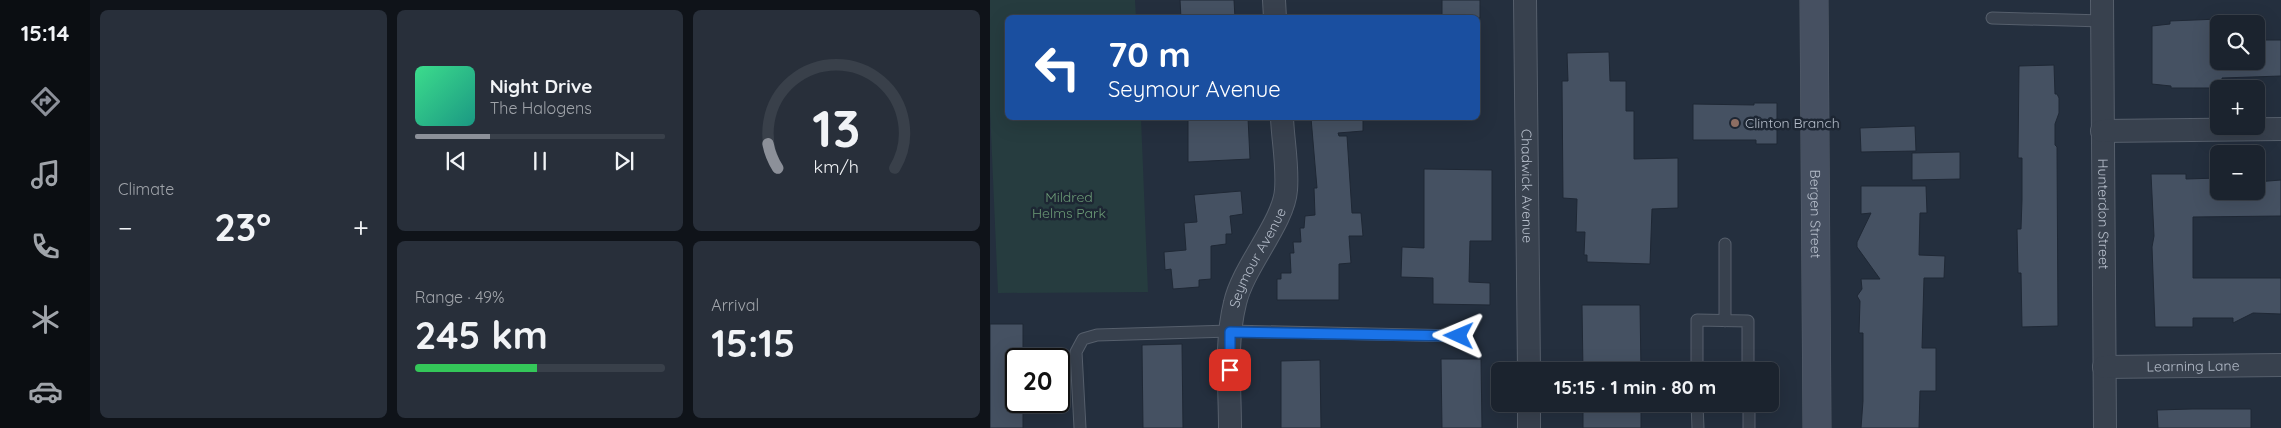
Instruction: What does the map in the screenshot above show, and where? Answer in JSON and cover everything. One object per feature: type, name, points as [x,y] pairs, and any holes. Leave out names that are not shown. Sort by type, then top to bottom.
[{"type":"main road","name":"Bergen Street","points":[[1814,0],[1817,428]]},
{"type":"street","points":[[1274,0],[1275,15]]},
{"type":"street","name":"Chadwick Avenue","points":[[1525,0],[1528,362]]},
{"type":"street","name":"Hunterdon Street","points":[[2102,11],[2105,428]]},
{"type":"street","name":"Seymour Avenue","points":[[1230,428],[1230,332],[1235,301],[1249,267],[1281,209],[1286,190],[1282,120]]},
{"type":"street","points":[[2102,131],[2281,129]]},
{"type":"street","name":"Learning Lane","points":[[2104,367],[2281,365]]},
{"type":"street","points":[[1529,412],[1529,428]]},
{"type":"lane","points":[[1992,18],[2102,11]]},
{"type":"lane","points":[[1725,244],[1726,321]]},
{"type":"lane","points":[[1697,362],[1697,320],[1748,321],[1748,362]]},
{"type":"lane","points":[[1080,428],[1076,352],[1083,339],[1097,335],[1230,332],[1459,336]]},
{"type":"lane","points":[[1697,412],[1698,428]]},
{"type":"lane","points":[[1749,412],[1749,428]]},
{"type":"green space","name":"Mildred Helms Park","points":[[990,0],[1135,0],[1136,15],[1005,15],[1005,120],[1141,120],[1148,292],[998,293],[990,110]]},
{"type":"building","points":[[1180,0],[1234,0],[1235,15],[1181,15]]},
{"type":"building","points":[[1442,0],[1480,0],[1480,15],[1442,15]]},
{"type":"building","points":[[2210,19],[2210,70],[2265,70],[2265,40],[2281,40],[2281,76],[2210,80],[2210,88],[2171,88],[2171,86],[2152,84],[2152,26],[2170,24],[2170,21]]},
{"type":"building","points":[[1609,52],[1610,81],[1626,81],[1626,111],[1634,111],[1634,159],[1678,158],[1678,208],[1652,209],[1650,264],[1587,262],[1587,255],[1584,255],[1585,232],[1576,232],[1577,199],[1563,198],[1562,81],[1568,81],[1567,53]]},
{"type":"building","points":[[2054,65],[2055,94],[2059,98],[2059,113],[2055,124],[2055,145],[2057,147],[2058,326],[2022,327],[2021,273],[2018,273],[2017,229],[2021,229],[2022,200],[2022,158],[2018,158],[2019,66]]},
{"type":"building","name":"Clinton Branch","points":[[1754,103],[1777,103],[1777,144],[1756,144],[1756,140],[1693,140],[1693,104],[1754,105]]},
{"type":"building","points":[[1188,120],[1248,120],[1250,159],[1188,162]]},
{"type":"building","points":[[1311,120],[1363,120],[1363,131],[1338,133],[1339,136],[1347,136],[1352,213],[1361,213],[1363,236],[1349,236],[1351,263],[1339,264],[1339,300],[1277,300],[1277,279],[1281,279],[1281,273],[1291,273],[1290,253],[1294,253],[1293,242],[1301,242],[1300,228],[1304,228],[1305,216],[1315,215],[1314,188],[1317,188]]},
{"type":"building","points":[[1915,126],[1916,151],[1861,152],[1860,128]]},
{"type":"building","points":[[1960,152],[1960,179],[1912,180],[1912,153]]},
{"type":"building","points":[[1424,169],[1492,170],[1492,241],[1470,241],[1469,282],[1490,283],[1490,305],[1433,304],[1433,278],[1401,277],[1402,247],[1424,248]]},
{"type":"building","points":[[2151,174],[2186,174],[2186,179],[2210,178],[2210,200],[2265,200],[2265,181],[2281,180],[2281,216],[2193,217],[2193,278],[2281,278],[2281,314],[2253,313],[2233,323],[2233,318],[2193,318],[2193,327],[2155,327],[2152,247],[2154,236]]},
{"type":"building","points":[[1861,186],[1926,186],[1927,213],[1920,213],[1919,255],[1945,256],[1944,278],[1924,278],[1922,348],[1936,348],[1936,391],[1920,391],[1919,428],[1861,428],[1863,333],[1859,333],[1860,301],[1857,296],[1862,289],[1861,279],[1880,279],[1857,247],[1857,242],[1871,213],[1861,214]]},
{"type":"building","points":[[1241,191],[1243,214],[1230,216],[1232,234],[1226,234],[1226,244],[1211,246],[1211,279],[1199,280],[1199,287],[1173,289],[1171,269],[1165,270],[1164,252],[1186,250],[1184,223],[1197,222],[1194,195]]},
{"type":"building","points":[[1582,305],[1640,305],[1641,362],[1583,362]]},
{"type":"building","points":[[990,324],[1023,324],[1023,348],[1005,348],[1005,413],[1023,413],[1023,428],[990,428]]},
{"type":"building","points":[[1182,344],[1183,428],[1143,428],[1142,345]]},
{"type":"building","points":[[1441,359],[1481,359],[1482,428],[1442,428]]},
{"type":"building","points":[[1320,360],[1321,428],[1281,428],[1281,361]]},
{"type":"building","points":[[2251,409],[2251,428],[2158,428],[2157,410]]},
{"type":"building","points":[[1583,412],[1641,412],[1641,428],[1583,428]]},
{"type":"place","name":"Clinton Branch","points":[[1735,123]]},
{"type":"route","points":[[1230,370],[1230,332],[1459,336]]}]
